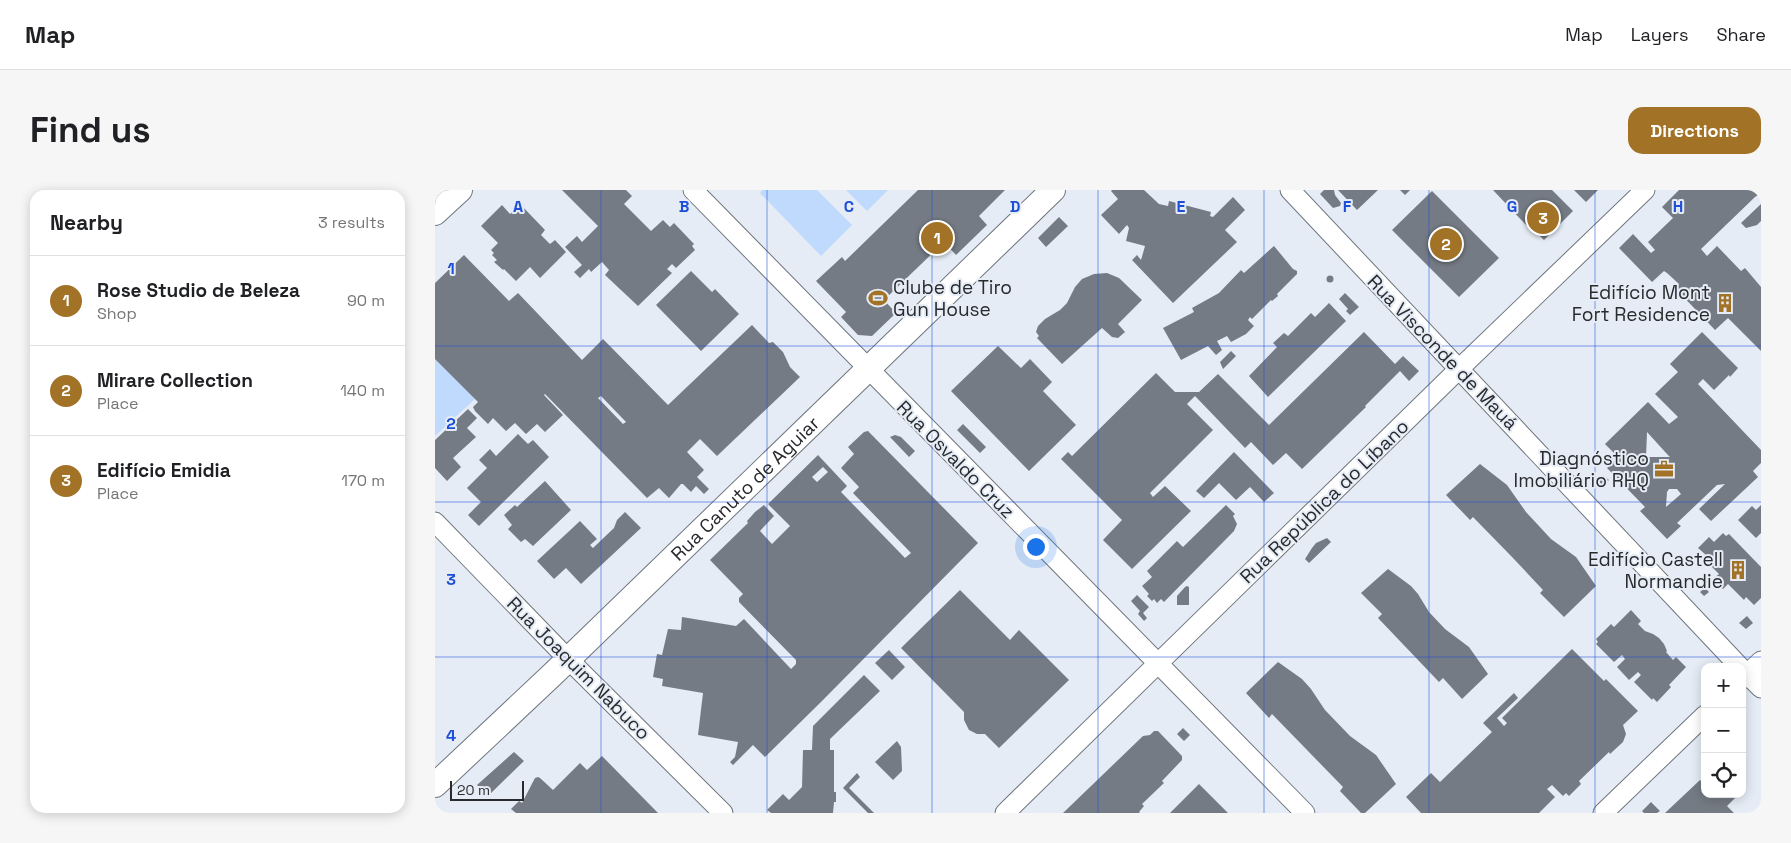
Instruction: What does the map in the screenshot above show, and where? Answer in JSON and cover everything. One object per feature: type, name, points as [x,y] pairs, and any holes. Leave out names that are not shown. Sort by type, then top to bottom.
[{"type":"street","points":[[435,213],[459,190]]},
{"type":"street","name":"Rua Osvaldo Cruz","points":[[693,190],[1305,813]]},
{"type":"street","name":"Rua Canuto de Aguiar","points":[[435,785],[1053,190]]},
{"type":"street","name":"Rua Visconde de Mauá","points":[[1290,190],[1735,663]]},
{"type":"street","name":"Rua República do Líbano","points":[[1005,813],[1645,190]]},
{"type":"street","name":"Rua Joaquim Nabuco","points":[[435,522],[568,659],[723,813]]},
{"type":"street","points":[[1746,670],[1761,661]]},
{"type":"street","name":"Rua Visconde de Mauá","points":[[1746,675],[1761,688]]},
{"type":"street","points":[[1603,813],[1701,719]]},
{"type":"shaded area","points":[[762,190],[817,190],[852,225],[821,256],[760,193]]},
{"type":"shaded area","points":[[846,190],[888,190],[867,211]]},
{"type":"shaded area","points":[[435,355],[477,397],[435,436]]},
{"type":"building","points":[[562,190],[626,190],[632,196],[624,204],[651,231],[663,220],[670,227],[674,223],[694,244],[692,246],[695,250],[676,268],[672,264],[667,269],[672,273],[638,306],[605,275],[609,270],[602,262],[591,272],[589,269],[580,278],[574,272],[582,265],[565,247],[577,236],[582,242],[598,226]]},
{"type":"building","points":[[918,190],[1005,190],[979,216],[987,225],[956,255],[944,242],[884,300],[896,313],[872,336],[858,335],[841,317],[846,312],[816,281],[842,257],[845,261]]},
{"type":"building","points":[[1112,190],[1144,190],[1159,204],[1168,206],[1169,201],[1211,212],[1210,216],[1213,217],[1233,197],[1245,210],[1225,230],[1237,242],[1173,303],[1132,260],[1137,255],[1141,260],[1145,246],[1126,241],[1129,228],[1127,225],[1119,234],[1101,215],[1118,199]]},
{"type":"building","points":[[1324,190],[1334,190],[1341,203],[1340,206],[1333,208],[1320,194]]},
{"type":"building","points":[[1338,190],[1378,190],[1357,210]]},
{"type":"building","points":[[1400,190],[1410,190],[1405,195]]},
{"type":"building","points":[[1493,190],[1552,190],[1573,211],[1544,240],[1528,224],[1527,226]]},
{"type":"building","points":[[1574,190],[1598,190],[1586,202]]},
{"type":"building","points":[[1679,190],[1761,190],[1761,198],[1758,195],[1755,197],[1701,249],[1707,256],[1717,246],[1741,271],[1745,268],[1761,287],[1761,351],[1728,318],[1715,330],[1675,288],[1679,284],[1667,273],[1664,271],[1652,282],[1619,248],[1633,234],[1651,253],[1655,250],[1648,242],[1673,218],[1662,207]]},
{"type":"building","points":[[1432,191],[1499,258],[1459,297],[1392,230]]},
{"type":"building","points":[[520,204],[545,230],[541,235],[550,244],[555,240],[566,252],[540,278],[530,267],[516,281],[494,262],[497,260],[492,255],[494,253],[491,250],[498,243],[481,226],[502,205],[510,214]]},
{"type":"building","points":[[1761,204],[1761,221],[1757,225],[1746,228],[1741,223]]},
{"type":"building","points":[[1059,217],[1068,226],[1046,247],[1038,238]]},
{"type":"building","points":[[1274,246],[1293,269],[1297,271],[1297,274],[1277,294],[1278,296],[1271,300],[1252,319],[1250,317],[1248,320],[1254,326],[1246,334],[1231,342],[1227,336],[1217,341],[1222,350],[1216,355],[1208,346],[1181,360],[1163,328],[1194,312],[1192,308],[1219,293],[1241,270],[1244,273]]},
{"type":"building","points":[[464,255],[509,301],[518,293],[582,360],[603,339],[668,405],[752,325],[769,343],[773,342],[783,352],[790,367],[800,377],[717,456],[700,439],[687,452],[704,470],[697,477],[709,489],[704,494],[696,486],[691,492],[681,484],[669,498],[659,488],[647,498],[545,394],[563,415],[545,432],[537,424],[526,434],[515,423],[506,431],[493,418],[488,424],[475,411],[473,407],[478,402],[435,359],[435,283]],"holes":[[[601,396],[626,422],[623,424],[598,398]]]},
{"type":"building","points":[[691,271],[712,292],[715,289],[739,314],[701,351],[656,305]]},
{"type":"building","points":[[1107,273],[1119,278],[1142,300],[1118,324],[1125,332],[1118,338],[1112,337],[1102,328],[1062,364],[1037,338],[1039,336],[1036,332],[1038,326],[1067,303],[1075,287],[1082,279],[1094,274]]},
{"type":"building","points":[[1330,276],[1333,279],[1330,282],[1327,279]]},
{"type":"building","points":[[1345,293],[1359,307],[1350,315],[1346,311],[1348,309],[1339,299]]},
{"type":"building","points":[[1329,303],[1346,321],[1268,397],[1249,376],[1277,347],[1273,343],[1284,333],[1288,336],[1311,313],[1315,317]]},
{"type":"building","points":[[1364,332],[1395,364],[1403,356],[1419,371],[1409,381],[1400,371],[1302,469],[1286,453],[1273,465],[1251,442],[1245,448],[1195,396],[1187,404],[1213,430],[1150,493],[1153,497],[1165,486],[1191,511],[1132,569],[1103,540],[1122,520],[1061,459],[1068,452],[1072,456],[1156,373],[1175,392],[1199,392],[1218,374],[1269,425]]},
{"type":"building","points":[[1702,332],[1738,368],[1714,390],[1703,379],[1698,384],[1761,450],[1761,463],[1753,471],[1758,477],[1711,521],[1699,509],[1725,484],[1717,485],[1677,523],[1681,526],[1667,539],[1640,511],[1645,507],[1607,468],[1618,457],[1605,444],[1648,402],[1669,424],[1678,417],[1655,394],[1678,372],[1670,364]],"holes":[[[1647,432],[1667,454],[1670,457],[1646,457]],[[1669,489],[1677,489],[1681,494],[1666,507]]]},
{"type":"building","points":[[998,346],[1021,368],[1030,359],[1052,382],[1043,391],[1076,425],[1029,471],[951,391]]},
{"type":"building","points":[[1231,351],[1236,356],[1223,369],[1220,362]]},
{"type":"building","points":[[468,409],[477,418],[467,428],[476,437],[453,458],[461,467],[447,481],[435,468],[435,440]]},
{"type":"building","points":[[963,424],[986,447],[980,453],[957,430]]},
{"type":"building","points":[[868,431],[978,543],[765,757],[753,745],[733,765],[730,762],[735,757],[738,742],[698,735],[703,693],[662,686],[663,679],[653,677],[657,654],[662,655],[668,629],[681,630],[682,617],[736,626],[744,619],[791,669],[796,664],[796,660],[739,602],[739,598],[743,594],[710,560],[748,523],[747,521],[755,512],[764,505],[774,516],[760,531],[772,544],[790,526],[768,504],[818,455],[847,486],[841,492],[905,558],[911,553],[853,493],[859,487],[841,468],[854,454],[848,447],[864,432]],"holes":[[[823,467],[828,472],[817,482],[812,477]]]},
{"type":"building","points":[[518,434],[528,444],[533,440],[549,457],[479,526],[468,515],[481,502],[467,488],[487,468],[479,460],[490,449],[496,456]]},
{"type":"building","points":[[895,435],[901,437],[915,451],[909,457],[890,437]]},
{"type":"building","points":[[1234,452],[1274,493],[1264,502],[1250,487],[1236,500],[1219,483],[1204,498],[1196,491]]},
{"type":"building","points":[[1480,464],[1507,485],[1526,512],[1551,539],[1576,557],[1596,586],[1564,617],[1540,593],[1543,590],[1513,558],[1473,517],[1470,520],[1446,495]]},
{"type":"building","points":[[1603,475],[1609,480],[1603,485],[1598,481]]},
{"type":"building","points":[[545,481],[571,510],[533,546],[525,539],[521,542],[508,529],[512,525],[504,515],[515,505],[517,507]]},
{"type":"building","points":[[1226,505],[1235,514],[1233,516],[1237,524],[1234,531],[1164,602],[1161,599],[1157,603],[1154,599],[1152,601],[1142,586],[1152,577],[1147,571],[1177,541],[1183,547]]},
{"type":"building","points":[[1761,505],[1761,533],[1756,538],[1738,520],[1752,506],[1756,510]]},
{"type":"building","points":[[625,512],[641,528],[581,584],[566,568],[554,579],[537,561],[580,521],[597,539],[590,545],[593,548],[614,528],[617,520]]},
{"type":"building","name":"Edifício Castell Normandie","points":[[1723,533],[1726,536],[1729,534],[1761,567],[1761,598],[1754,605],[1746,597],[1744,600],[1728,584],[1723,589],[1713,579],[1719,574],[1703,558],[1706,555],[1698,548],[1709,537],[1714,542]]},
{"type":"building","points":[[1327,538],[1331,542],[1309,563],[1305,559],[1312,548],[1316,543]]},
{"type":"building","points":[[1388,569],[1411,586],[1429,612],[1445,629],[1469,647],[1488,674],[1462,699],[1443,678],[1439,682],[1378,618],[1382,614],[1361,593]]},
{"type":"building","points":[[1187,586],[1189,587],[1189,605],[1177,605],[1177,596]]},
{"type":"building","points":[[1705,588],[1709,592],[1704,596],[1700,592]]},
{"type":"building","points":[[960,590],[1010,640],[1019,630],[1069,680],[999,748],[985,734],[977,734],[969,730],[964,720],[964,712],[901,648]]},
{"type":"building","points":[[1137,595],[1149,607],[1143,613],[1147,618],[1144,621],[1138,614],[1140,611],[1131,601]]},
{"type":"building","points":[[1631,610],[1641,621],[1638,624],[1645,631],[1659,638],[1664,644],[1666,652],[1673,660],[1676,657],[1686,667],[1669,685],[1671,687],[1657,702],[1653,698],[1652,700],[1634,682],[1641,675],[1638,672],[1629,680],[1617,667],[1625,659],[1622,655],[1614,662],[1596,644],[1598,642],[1596,639],[1611,624],[1614,627]]},
{"type":"building","points":[[1747,616],[1753,623],[1746,629],[1739,623]]},
{"type":"building","points":[[1572,649],[1638,711],[1623,725],[1626,734],[1623,742],[1610,754],[1609,752],[1579,781],[1581,784],[1569,796],[1566,793],[1563,796],[1552,785],[1547,789],[1555,797],[1539,813],[1421,813],[1406,797],[1431,773],[1440,782],[1492,732],[1483,723],[1514,693],[1518,698],[1497,718],[1504,726],[1507,723],[1502,718]]},
{"type":"building","points":[[889,650],[905,667],[892,680],[875,663]]},
{"type":"building","points":[[1278,662],[1302,679],[1325,710],[1350,736],[1376,755],[1396,784],[1365,813],[1361,813],[1340,791],[1343,787],[1272,714],[1269,718],[1246,693]]},
{"type":"building","points":[[864,675],[880,691],[830,739],[830,750],[834,750],[834,792],[836,792],[833,813],[771,813],[767,810],[783,794],[789,800],[802,787],[803,750],[812,750],[813,726]]},
{"type":"building","points":[[1183,728],[1190,735],[1184,741],[1177,734]]},
{"type":"building","points":[[1154,731],[1158,731],[1182,756],[1182,760],[1162,781],[1164,783],[1142,804],[1144,806],[1140,813],[1063,813],[1143,736],[1150,735]]},
{"type":"building","points":[[897,741],[901,747],[902,771],[893,780],[875,762]]},
{"type":"building","points":[[514,752],[524,761],[488,796],[477,785]]},
{"type":"building","points":[[602,756],[658,813],[516,813],[511,809],[519,801],[522,803],[535,778],[540,778],[553,790],[580,763],[587,770]]},
{"type":"building","points":[[857,773],[860,777],[849,788],[874,813],[868,813],[843,788]]},
{"type":"building","points":[[1700,780],[1701,798],[1735,798],[1727,806],[1734,813],[1665,813]]},
{"type":"building","points":[[1199,784],[1228,813],[1170,813]]},
{"type":"building","points":[[1651,802],[1660,811],[1657,813],[1644,813],[1642,811]]},
{"type":"place","name":"Edifício Emidia","points":[[1543,218]]},
{"type":"place","name":"Rose Studio de Beleza","points":[[937,238]]},
{"type":"place","name":"Mirare Collection","points":[[1446,244]]},
{"type":"place","name":"Clube de Tiro Gun House","points":[[878,298]]},
{"type":"place","name":"Edifício Mont Fort Residence","points":[[1725,303]]},
{"type":"place","name":"Diagnóstico Imobiliário RHQ","points":[[1664,469]]},
{"type":"place","name":"Edifício Castell Normandie","points":[[1738,570]]}]
